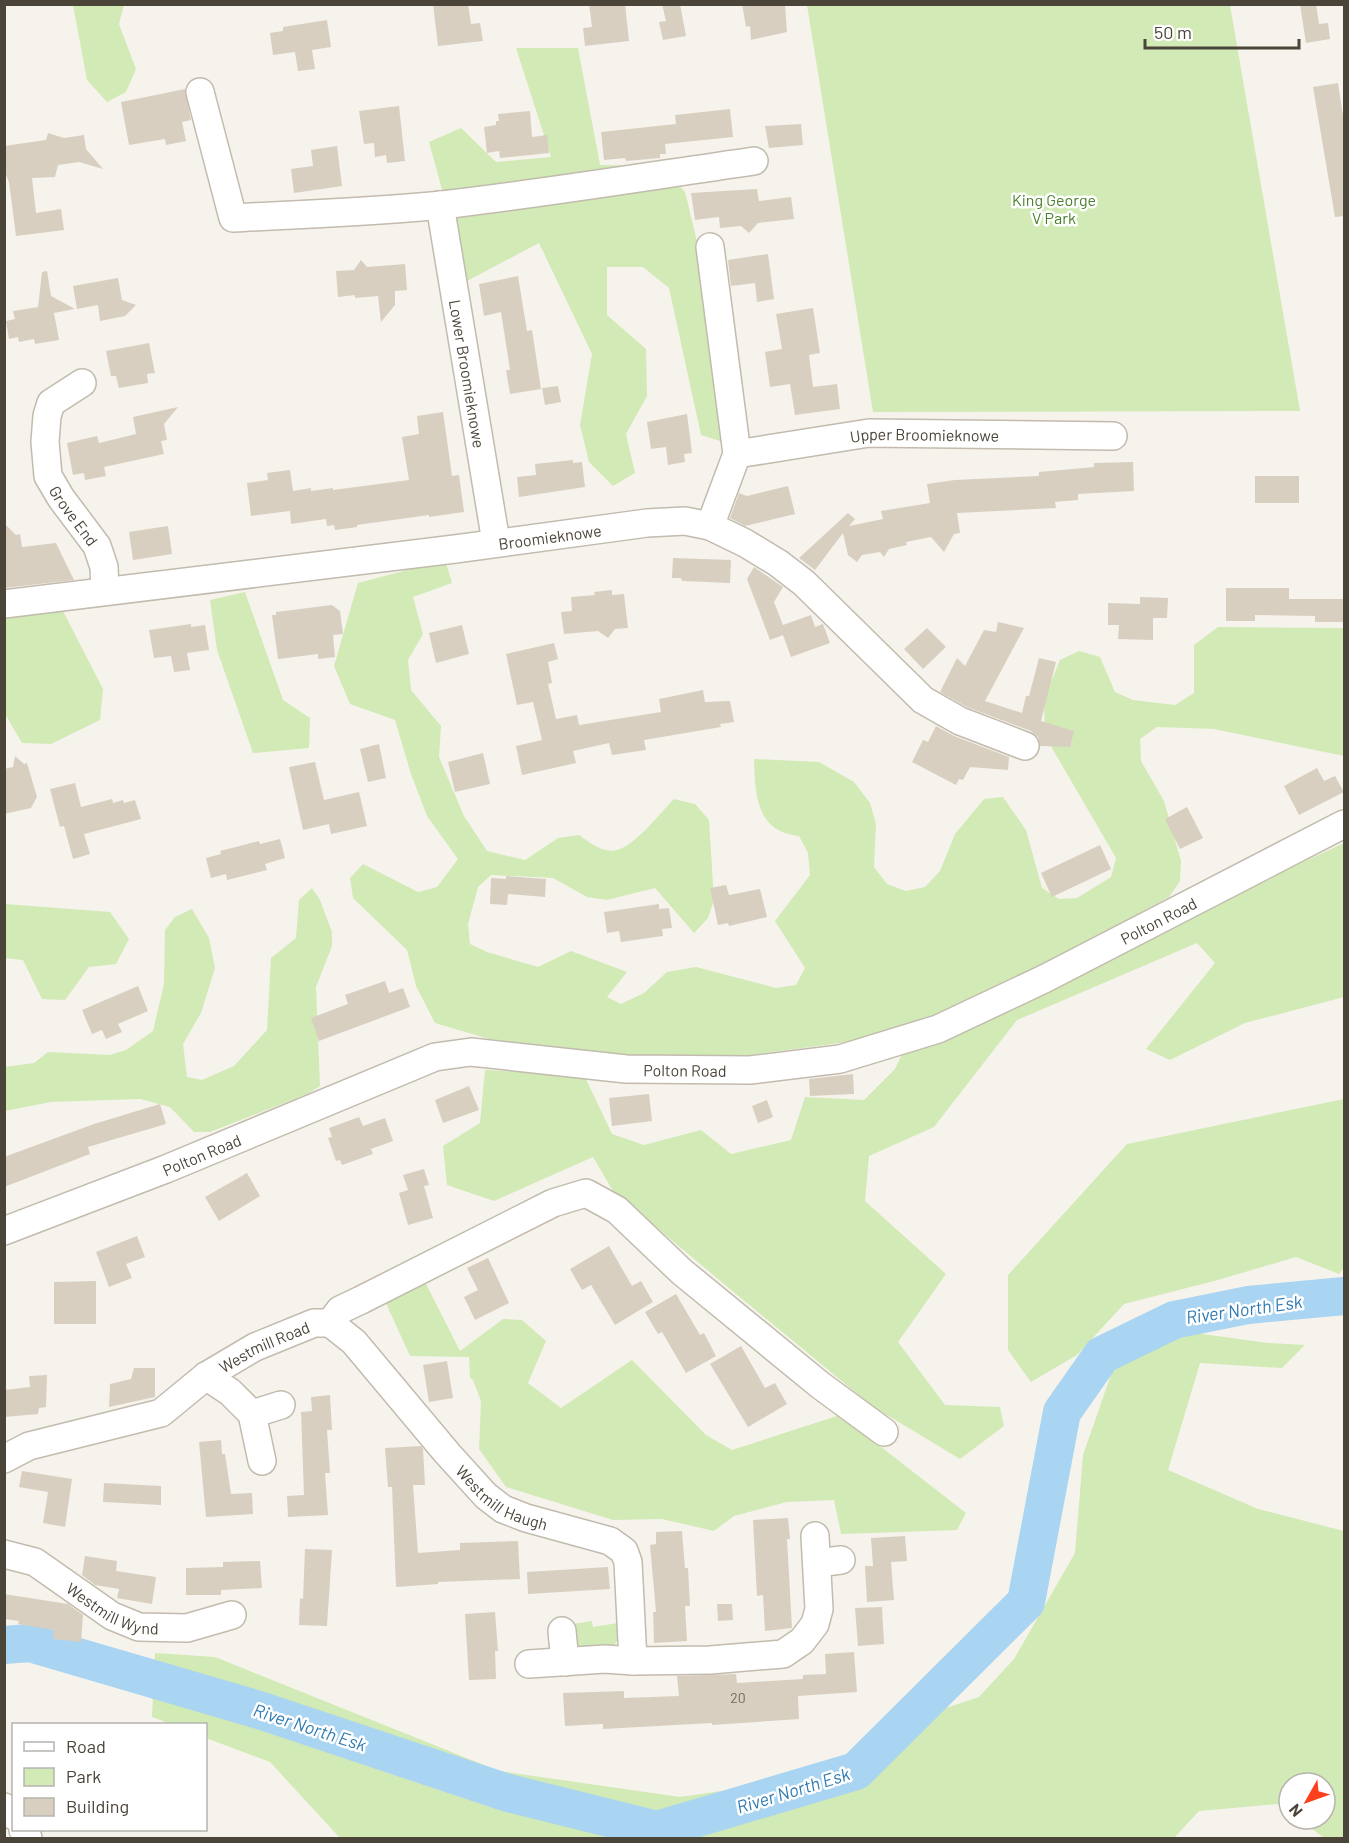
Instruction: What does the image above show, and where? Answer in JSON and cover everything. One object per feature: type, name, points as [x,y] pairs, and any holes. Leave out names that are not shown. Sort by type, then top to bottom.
[{"type":"street","points":[[200,92],[233,218],[440,205],[577,188],[754,161]]},
{"type":"street","name":"Lower Broomieknowe","points":[[440,205],[496,542]]},
{"type":"street","points":[[710,247],[737,454],[710,526]]},
{"type":"street","name":"Grove End","points":[[82,383],[51,403],[47,416],[45,442],[48,476],[61,498],[97,546],[104,567],[105,591]]},
{"type":"street","name":"Upper Broomieknowe","points":[[737,454],[869,432],[1113,436]]},
{"type":"street","name":"Broomieknowe","points":[[4,604],[672,520],[686,521],[710,526],[778,563],[804,583],[923,700],[960,721],[1025,746]]},
{"type":"street","name":"Polton Road","points":[[4,1232],[166,1169],[435,1057],[471,1052],[626,1069],[750,1070],[840,1059],[938,1029],[1044,979],[1344,824]]},
{"type":"street","name":"Westmill Road","points":[[4,1459],[29,1446],[161,1413],[206,1376],[255,1347],[314,1323],[330,1323],[340,1310],[553,1203],[586,1193],[617,1210],[682,1272],[820,1385],[884,1432]]},
{"type":"street","name":"Westmill Haugh","points":[[330,1323],[354,1342],[486,1496],[503,1509],[526,1518],[610,1541],[624,1551],[628,1562],[633,1661]]},
{"type":"street","points":[[206,1376],[230,1392],[252,1414],[262,1461]]},
{"type":"street","points":[[252,1414],[281,1405]]},
{"type":"street","points":[[529,1664],[605,1659],[710,1660],[783,1654],[802,1641],[815,1624],[829,1561],[815,1536]]},
{"type":"street","name":"Westmill Wynd","points":[[4,1554],[35,1562],[112,1616],[140,1627],[187,1628],[232,1615]]},
{"type":"street","points":[[562,1631],[565,1662]]},
{"type":"green space","points":[[73,5],[124,5],[119,24],[136,69],[126,92],[107,102],[87,80]]},
{"type":"green space","name":"King George V Park","points":[[807,5],[1230,5],[1300,411],[873,412]]},
{"type":"green space","points":[[516,48],[578,48],[600,165],[661,166],[685,192],[741,423],[723,442],[701,435],[669,288],[643,267],[607,267],[607,315],[646,349],[647,396],[626,434],[635,473],[613,486],[589,462],[580,425],[592,354],[539,243],[467,281],[429,142],[461,128],[496,162],[551,157]]},
{"type":"green space","points":[[445,560],[452,583],[413,597],[423,634],[408,660],[411,690],[441,726],[439,757],[464,816],[487,851],[525,860],[558,838],[579,835],[602,849],[617,850],[640,835],[674,799],[695,804],[709,820],[714,900],[708,918],[694,933],[655,888],[607,900],[587,897],[553,878],[491,875],[478,887],[468,924],[470,944],[487,952],[538,967],[571,951],[627,972],[607,997],[621,1004],[644,993],[667,972],[696,967],[776,988],[796,985],[805,968],[775,921],[810,875],[808,853],[799,836],[780,831],[765,818],[758,799],[754,759],[819,762],[854,782],[870,803],[876,824],[874,867],[887,884],[906,891],[925,887],[940,871],[955,834],[984,799],[1003,797],[1026,830],[1042,888],[1059,899],[1077,898],[1111,877],[1116,858],[1045,736],[1044,699],[1060,660],[1079,651],[1100,657],[1115,692],[1133,700],[1175,705],[1194,693],[1194,645],[1218,627],[1344,628],[1344,756],[1214,729],[1157,727],[1140,739],[1141,761],[1164,801],[1181,861],[1180,881],[1169,897],[958,1013],[847,1042],[721,1059],[626,1057],[489,1039],[435,1023],[416,986],[407,950],[353,898],[350,878],[363,864],[418,892],[437,887],[458,859],[427,816],[411,774],[395,720],[350,704],[334,666],[358,583]]},
{"type":"green space","points":[[245,592],[283,700],[310,718],[309,748],[253,753],[217,650],[210,600]]},
{"type":"green space","points":[[63,611],[103,689],[100,720],[51,744],[22,743],[5,714],[5,615]]},
{"type":"green space","points":[[1344,843],[1344,997],[1245,1023],[1170,1060],[1146,1049],[1215,963],[1197,943],[1017,1020],[934,1127],[869,1156],[865,1201],[946,1274],[898,1342],[945,1405],[1000,1407],[1004,1426],[960,1459],[872,1406],[613,1191],[593,1157],[494,1201],[447,1185],[443,1146],[480,1123],[485,1070],[584,1075],[612,1134],[644,1145],[701,1130],[731,1154],[791,1140],[805,1097],[864,1100],[895,1069],[903,1052],[1095,966]]},
{"type":"green space","points":[[312,888],[320,900],[332,932],[332,946],[316,987],[320,1086],[307,1094],[210,1132],[194,1132],[170,1107],[140,1099],[51,1102],[5,1111],[4,1067],[34,1063],[48,1052],[110,1055],[126,1050],[153,1031],[164,984],[165,930],[175,917],[192,909],[209,938],[215,968],[201,1013],[183,1044],[187,1077],[202,1080],[234,1066],[267,1030],[271,958],[296,938],[299,900]]},
{"type":"green space","points":[[5,904],[110,912],[129,939],[116,964],[89,967],[65,1000],[42,999],[23,960],[5,958]]},
{"type":"green space","points":[[1344,1099],[1344,1268],[1339,1274],[1296,1257],[1124,1304],[1077,1355],[1031,1382],[1008,1350],[1008,1275],[1127,1144]]},
{"type":"green space","points":[[425,1282],[460,1351],[503,1319],[522,1320],[546,1341],[528,1383],[561,1408],[632,1360],[706,1435],[732,1450],[840,1415],[966,1513],[957,1530],[841,1534],[834,1500],[787,1502],[734,1516],[714,1531],[662,1519],[613,1520],[506,1487],[479,1449],[481,1401],[473,1380],[470,1378],[469,1357],[410,1356],[385,1301]]},
{"type":"green space","points":[[1181,1331],[1268,1343],[1305,1345],[1282,1368],[1200,1363],[1168,1470],[1258,1509],[1344,1531],[1344,1838],[1324,1838],[1315,1831],[1337,1831],[1337,1771],[1277,1771],[1277,1804],[1199,1811],[1174,1838],[340,1838],[270,1762],[207,1738],[207,1723],[168,1723],[152,1717],[155,1653],[215,1657],[499,1771],[680,1797],[885,1767],[934,1712],[979,1697],[1014,1659],[1075,1553],[1083,1455],[1113,1369]]},
{"type":"green space","points":[[592,1621],[593,1627],[618,1623],[620,1638],[614,1645],[581,1648],[575,1644],[573,1624]]},
{"type":"building","points":[[433,4],[468,4],[471,24],[480,23],[483,41],[438,46]]},
{"type":"building","points":[[589,4],[625,4],[629,41],[585,46],[583,28],[592,27]]},
{"type":"building","points":[[662,4],[680,4],[686,36],[663,40],[659,22],[666,21]]},
{"type":"building","points":[[742,4],[785,4],[787,32],[751,40],[750,26],[746,27]]},
{"type":"building","points":[[1300,4],[1316,4],[1319,24],[1328,23],[1330,39],[1306,43]]},
{"type":"building","points":[[327,20],[331,47],[312,50],[315,69],[298,71],[295,52],[273,55],[270,33],[283,31],[283,27]]},
{"type":"building","points":[[1338,83],[1344,123],[1344,216],[1335,217],[1313,87]]},
{"type":"building","points":[[185,89],[191,120],[182,122],[186,141],[166,145],[165,139],[129,145],[121,102]]},
{"type":"building","points":[[399,106],[405,161],[387,163],[386,155],[375,157],[374,143],[364,144],[359,111]]},
{"type":"building","points":[[730,109],[733,137],[665,144],[666,154],[660,154],[660,158],[604,160],[601,132],[676,124],[675,115]]},
{"type":"building","points":[[530,111],[532,137],[547,135],[549,153],[500,158],[499,151],[487,153],[484,127],[496,125],[496,121],[499,121],[498,114]]},
{"type":"building","points":[[801,124],[803,145],[769,148],[765,126]]},
{"type":"building","points":[[48,133],[64,138],[84,135],[86,149],[103,169],[79,162],[58,165],[55,177],[32,178],[36,213],[61,209],[64,230],[16,236],[9,182],[4,170],[4,146],[46,140]]},
{"type":"building","points":[[337,146],[342,186],[294,193],[291,169],[313,166],[311,150]]},
{"type":"building","points":[[757,189],[759,201],[791,197],[794,219],[758,223],[749,233],[741,226],[720,228],[719,217],[695,220],[691,193]]},
{"type":"building","points":[[768,254],[774,299],[757,302],[755,283],[731,286],[728,260]]},
{"type":"building","points":[[361,260],[367,267],[405,264],[407,290],[395,291],[395,305],[381,322],[378,296],[338,297],[336,271],[354,270]]},
{"type":"building","points":[[47,271],[51,296],[75,309],[54,313],[59,340],[35,344],[34,339],[19,342],[18,337],[9,339],[6,321],[15,319],[13,311],[38,307],[42,272]]},
{"type":"building","points":[[518,276],[527,331],[532,330],[541,389],[510,394],[506,370],[510,370],[501,312],[484,316],[479,284]]},
{"type":"building","points":[[118,278],[122,300],[136,305],[125,316],[100,321],[98,305],[77,309],[73,286]]},
{"type":"building","points":[[813,308],[820,353],[809,355],[813,387],[837,384],[840,409],[795,415],[790,384],[770,387],[765,352],[782,349],[776,314]]},
{"type":"building","points":[[149,343],[155,373],[147,374],[148,383],[119,388],[116,376],[111,376],[106,351]]},
{"type":"building","points":[[558,386],[561,402],[545,405],[542,388]]},
{"type":"building","points":[[178,407],[164,424],[167,440],[161,441],[164,454],[104,467],[106,476],[85,480],[84,473],[73,475],[67,443],[97,436],[99,443],[136,434],[133,417]]},
{"type":"building","points":[[443,412],[452,476],[459,475],[464,512],[357,525],[357,527],[335,530],[334,525],[327,526],[326,519],[291,524],[290,511],[251,516],[247,483],[268,480],[267,473],[290,470],[293,491],[311,488],[311,491],[333,488],[333,490],[409,480],[402,437],[419,434],[417,416]]},
{"type":"building","points":[[687,414],[692,453],[684,454],[685,462],[668,465],[666,447],[651,449],[647,422]]},
{"type":"building","points":[[573,460],[573,463],[582,462],[585,487],[519,497],[517,477],[536,475],[535,464]]},
{"type":"building","points":[[1133,462],[1134,491],[1078,494],[1078,500],[1055,502],[1056,508],[957,513],[960,533],[954,534],[944,552],[931,537],[906,542],[907,545],[889,549],[884,557],[880,552],[862,555],[857,562],[848,555],[843,533],[815,570],[799,558],[848,513],[855,519],[849,526],[883,519],[881,511],[930,503],[927,484],[955,480],[1039,476],[1039,472],[1094,467],[1094,463]]},
{"type":"building","points":[[1255,476],[1299,476],[1299,503],[1255,503]]},
{"type":"building","points":[[788,486],[795,514],[745,526],[730,518],[739,493],[747,496]]},
{"type":"building","points":[[4,523],[16,535],[20,534],[22,547],[56,543],[74,580],[4,588]]},
{"type":"building","points":[[168,526],[172,554],[133,560],[129,532]]},
{"type":"building","points":[[673,558],[731,560],[730,583],[682,581],[681,578],[672,578]]},
{"type":"building","points":[[754,567],[783,587],[774,602],[783,625],[811,615],[815,627],[823,624],[830,643],[791,657],[783,635],[770,640],[747,579]]},
{"type":"building","points":[[1226,588],[1289,588],[1289,599],[1344,599],[1344,622],[1315,622],[1315,616],[1255,615],[1255,621],[1226,621]]},
{"type":"building","points":[[612,590],[612,595],[624,594],[628,628],[615,629],[608,638],[598,631],[564,634],[561,612],[572,611],[571,597],[595,595],[594,592]]},
{"type":"building","points":[[1140,597],[1168,598],[1167,618],[1153,618],[1153,640],[1118,639],[1119,625],[1108,625],[1108,603],[1140,604]]},
{"type":"building","points":[[332,605],[340,611],[343,634],[333,635],[335,657],[318,659],[318,654],[278,659],[272,615],[276,615],[276,612]]},
{"type":"building","points":[[998,622],[1024,628],[985,701],[1022,713],[1039,658],[1056,662],[1041,721],[1074,731],[1070,747],[1040,746],[1038,737],[1031,731],[967,707],[940,692],[957,658],[965,666],[984,630],[996,632]]},
{"type":"building","points":[[191,624],[191,627],[205,625],[209,650],[187,653],[190,670],[174,672],[171,656],[154,658],[149,630]]},
{"type":"building","points":[[462,625],[469,654],[436,663],[429,633]]},
{"type":"building","points":[[927,628],[946,647],[923,669],[904,649]]},
{"type":"building","points":[[554,643],[558,659],[548,662],[552,683],[548,684],[556,719],[577,715],[579,725],[661,712],[659,699],[703,690],[705,702],[730,701],[734,722],[720,724],[721,727],[644,740],[646,750],[612,755],[609,743],[573,751],[576,763],[522,775],[516,746],[542,740],[533,702],[517,705],[506,654]]},
{"type":"building","points":[[936,726],[954,736],[1009,757],[1008,770],[970,767],[963,780],[959,779],[956,785],[912,762],[923,740],[928,742]]},
{"type":"building","points":[[379,744],[386,778],[368,782],[360,749]]},
{"type":"building","points":[[483,753],[490,784],[455,792],[448,762]]},
{"type":"building","points":[[15,756],[24,764],[27,763],[37,797],[31,808],[4,814],[4,769],[13,767]]},
{"type":"building","points":[[315,762],[324,800],[359,792],[367,826],[331,834],[329,824],[303,830],[289,767]]},
{"type":"building","points":[[1317,768],[1324,781],[1335,776],[1344,792],[1299,815],[1284,786]]},
{"type":"building","points":[[75,783],[81,807],[112,799],[113,803],[135,800],[141,819],[84,834],[90,854],[73,859],[64,826],[60,827],[50,789]]},
{"type":"building","points":[[1187,807],[1203,838],[1180,849],[1165,819]]},
{"type":"building","points":[[280,839],[285,858],[265,864],[267,870],[227,880],[226,874],[211,878],[206,858],[221,854],[220,851],[259,841],[260,844]]},
{"type":"building","points":[[1100,845],[1111,869],[1052,897],[1041,873]]},
{"type":"building","points":[[506,876],[546,879],[545,897],[508,894],[507,905],[490,904],[491,878],[506,879]]},
{"type":"building","points":[[726,885],[729,895],[760,889],[767,917],[729,926],[728,923],[718,925],[710,888]]},
{"type":"building","points":[[659,904],[659,909],[669,908],[672,928],[662,929],[663,936],[621,942],[619,931],[607,933],[604,912]]},
{"type":"building","points":[[385,981],[389,993],[403,988],[410,1007],[319,1041],[311,1018],[348,1004],[345,995]]},
{"type":"building","points":[[138,986],[148,1011],[118,1024],[122,1032],[106,1039],[102,1030],[92,1034],[82,1010]]},
{"type":"building","points":[[853,1074],[854,1094],[810,1096],[809,1079]]},
{"type":"building","points":[[469,1086],[479,1110],[443,1123],[435,1100]]},
{"type":"building","points":[[649,1094],[652,1121],[612,1126],[609,1098]]},
{"type":"building","points":[[767,1100],[773,1117],[758,1123],[752,1106]]},
{"type":"building","points":[[160,1104],[166,1124],[88,1147],[90,1154],[4,1187],[4,1157],[94,1124]]},
{"type":"building","points":[[359,1117],[363,1126],[385,1118],[393,1141],[371,1149],[373,1154],[342,1165],[340,1160],[336,1161],[328,1138],[332,1137],[329,1128]]},
{"type":"building","points":[[424,1169],[429,1185],[424,1186],[433,1218],[408,1225],[399,1193],[408,1190],[403,1175]]},
{"type":"building","points":[[247,1173],[260,1196],[219,1221],[205,1197]]},
{"type":"building","points":[[137,1236],[145,1257],[126,1264],[132,1278],[109,1287],[96,1252]]},
{"type":"building","points":[[609,1246],[632,1286],[641,1281],[653,1302],[615,1325],[591,1285],[582,1290],[570,1269]]},
{"type":"building","points":[[488,1258],[509,1303],[475,1320],[464,1297],[478,1290],[467,1268]]},
{"type":"building","points":[[96,1281],[96,1324],[54,1324],[54,1282]]},
{"type":"building","points":[[676,1294],[700,1335],[704,1333],[716,1356],[686,1373],[662,1332],[658,1334],[645,1312]]},
{"type":"building","points":[[741,1346],[765,1388],[775,1383],[787,1404],[748,1427],[710,1364]]},
{"type":"building","points":[[447,1361],[453,1398],[429,1402],[423,1365]]},
{"type":"building","points":[[134,1368],[155,1368],[155,1397],[109,1407],[110,1384],[131,1379]]},
{"type":"building","points":[[47,1375],[46,1407],[39,1408],[38,1414],[4,1417],[4,1390],[30,1387],[29,1376]]},
{"type":"building","points":[[330,1395],[332,1430],[327,1430],[330,1473],[325,1473],[328,1515],[288,1517],[287,1496],[304,1495],[301,1412],[312,1411],[311,1397]]},
{"type":"building","points":[[221,1440],[231,1494],[252,1493],[253,1514],[206,1517],[199,1442]]},
{"type":"building","points":[[421,1446],[425,1485],[413,1485],[418,1553],[460,1550],[460,1543],[518,1541],[520,1579],[438,1582],[438,1584],[396,1587],[392,1487],[388,1487],[385,1448]]},
{"type":"building","points":[[22,1471],[72,1479],[65,1527],[43,1523],[48,1492],[19,1487]]},
{"type":"building","points":[[104,1483],[161,1486],[161,1505],[103,1502]]},
{"type":"building","points":[[788,1518],[792,1628],[765,1631],[763,1595],[757,1596],[753,1520]]},
{"type":"building","points":[[682,1531],[685,1568],[688,1568],[690,1606],[685,1606],[687,1641],[654,1643],[653,1612],[656,1612],[650,1545],[656,1544],[656,1532]]},
{"type":"building","points":[[905,1536],[907,1561],[891,1562],[894,1600],[867,1602],[865,1566],[873,1566],[871,1538]]},
{"type":"building","points":[[305,1549],[332,1550],[327,1626],[299,1625],[300,1598],[303,1599]]},
{"type":"building","points":[[85,1556],[117,1561],[116,1571],[156,1577],[152,1604],[117,1598],[119,1589],[95,1585],[82,1575]]},
{"type":"building","points":[[260,1561],[262,1588],[221,1590],[221,1595],[186,1595],[186,1568],[223,1567],[223,1562]]},
{"type":"building","points":[[608,1567],[610,1589],[528,1594],[527,1572]]},
{"type":"building","points":[[4,1594],[68,1604],[83,1615],[81,1642],[53,1639],[54,1630],[18,1624],[19,1621],[4,1619]]},
{"type":"building","points":[[717,1604],[732,1604],[733,1620],[718,1621]]},
{"type":"building","points":[[882,1607],[884,1644],[858,1646],[855,1608]]},
{"type":"building","points":[[495,1612],[498,1651],[495,1651],[496,1679],[469,1680],[465,1614]]},
{"type":"building","points":[[854,1652],[857,1692],[798,1696],[799,1719],[603,1729],[603,1724],[565,1726],[563,1693],[624,1691],[624,1698],[679,1696],[677,1676],[736,1674],[737,1683],[803,1679],[803,1675],[826,1674],[825,1654]]},
{"type":"waterway","name":"River North Esk","points":[[4,1645],[30,1643],[259,1710],[508,1793],[657,1830],[856,1771],[1026,1602],[1062,1412],[1102,1355],[1174,1320],[1248,1305],[1344,1296]]}]
